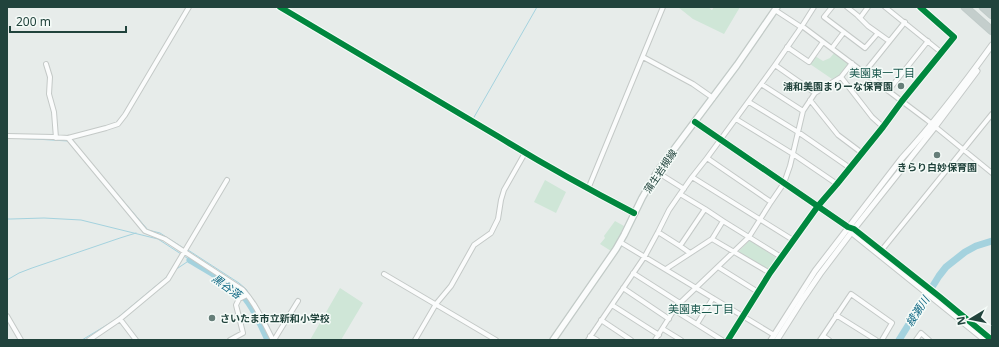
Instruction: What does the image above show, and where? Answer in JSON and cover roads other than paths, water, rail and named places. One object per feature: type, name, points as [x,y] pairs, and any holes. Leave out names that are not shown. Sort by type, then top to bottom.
[{"type":"highway","points":[[965,7],[992,31]]},
{"type":"highway","points":[[973,7],[992,26]]},
{"type":"highway","points":[[983,7],[992,15]]},
{"type":"main road","name":"蒲生岩槻線","points":[[553,340],[620,242],[648,186],[657,172],[750,48],[775,8]]},
{"type":"street","points":[[7,136],[68,138],[118,124],[189,7]]},
{"type":"street","points":[[280,7],[525,153],[634,213]]},
{"type":"street","points":[[588,189],[663,7]]},
{"type":"street","points":[[596,340],[589,338],[644,256],[669,210],[749,102],[802,27],[814,7]]},
{"type":"street","points":[[832,7],[824,17],[865,48],[878,33]]},
{"type":"street","points":[[847,7],[889,41]]},
{"type":"street","points":[[860,18],[868,7]]},
{"type":"street","points":[[885,7],[942,53]]},
{"type":"street","points":[[728,340],[770,273],[818,206],[954,37],[920,7]]},
{"type":"street","points":[[775,8],[832,48],[991,170]]},
{"type":"street","points":[[864,73],[905,22]]},
{"type":"street","points":[[832,48],[844,32]]},
{"type":"street","points":[[888,91],[928,41]]},
{"type":"street","points":[[787,47],[809,62],[823,42]]},
{"type":"street","points":[[933,125],[992,45]]},
{"type":"street","points":[[620,242],[743,316],[776,339],[815,271],[851,229],[902,158],[933,125],[974,76],[992,48]]},
{"type":"street","points":[[643,57],[693,84],[713,98]]},
{"type":"street","points":[[656,340],[674,310],[680,303],[749,237],[784,183],[790,166],[803,111],[815,93],[841,77],[852,63]]},
{"type":"street","points":[[46,64],[50,77],[50,94],[54,112],[56,138]]},
{"type":"street","points":[[775,65],[815,93]]},
{"type":"street","points":[[841,77],[872,117],[883,127]]},
{"type":"street","points":[[761,84],[803,111]]},
{"type":"street","points":[[810,100],[838,135],[862,153]]},
{"type":"street","points":[[749,102],[798,132],[850,168]]},
{"type":"street","points":[[881,251],[992,114]]},
{"type":"street","points":[[736,119],[837,184]]},
{"type":"street","points":[[695,122],[851,229],[881,251],[921,285]]},
{"type":"street","points":[[68,138],[145,231],[165,238],[237,285],[247,295],[255,307],[273,340],[298,301]]},
{"type":"street","points":[[415,340],[436,304],[451,286],[474,245],[491,232],[498,219],[500,200],[504,190],[525,153]]},
{"type":"street","points":[[707,158],[771,202]]},
{"type":"street","points":[[657,172],[684,189]]},
{"type":"street","points":[[692,177],[793,240]]},
{"type":"street","points":[[89,340],[120,319],[168,279],[227,180]]},
{"type":"street","points":[[680,194],[781,257]]},
{"type":"street","points":[[680,246],[704,209]]},
{"type":"street","points":[[666,269],[712,239],[723,221]]},
{"type":"street","points":[[851,229],[938,299],[985,340]]},
{"type":"street","points":[[658,232],[690,253]]},
{"type":"street","points":[[712,239],[770,273]]},
{"type":"street","points":[[718,267],[758,292]]},
{"type":"street","points":[[633,273],[680,303]]},
{"type":"street","points":[[384,274],[496,340]]},
{"type":"street","points":[[623,288],[669,319]]},
{"type":"street","points":[[829,340],[822,338],[851,294],[892,323],[882,340]]},
{"type":"street","points":[[233,339],[243,333],[236,304],[239,299],[247,295]]},
{"type":"street","points":[[697,324],[713,298]]},
{"type":"street","points":[[938,299],[992,340]]},
{"type":"street","points":[[612,305],[658,335]]},
{"type":"street","points":[[674,310],[722,340]]},
{"type":"street","points":[[836,315],[876,340]]},
{"type":"street","points":[[7,316],[21,340]]},
{"type":"street","points":[[120,319],[136,340]]},
{"type":"street","points":[[601,320],[631,340]]},
{"type":"street","points":[[663,329],[681,340]]},
{"type":"street","points":[[916,340],[921,333],[929,340]]},
{"type":"waterway","points":[[276,7],[284,12]]},
{"type":"waterway","points":[[473,119],[537,7]]},
{"type":"waterway","points":[[7,138],[68,141]]},
{"type":"waterway","points":[[90,162],[148,230],[160,233],[185,249]]},
{"type":"waterway","points":[[7,219],[44,218],[81,220],[158,239],[181,254]]},
{"type":"waterway","points":[[7,280],[32,268],[136,233]]},
{"type":"waterway","name":"綾瀬川","points":[[899,340],[946,267],[965,252],[976,246],[992,241]]},
{"type":"waterway","points":[[188,250],[239,283],[246,289],[253,300]]},
{"type":"waterway","points":[[175,270],[190,260],[184,256]]},
{"type":"waterway","name":"黒谷落","points":[[190,260],[241,293],[255,313],[268,340]]},
{"type":"waterway","points":[[82,340],[115,320],[168,276]]},
{"type":"waterway","points":[[262,314],[269,327]]},
{"type":"place","name":"浦和美園まりーな保育園","points":[[901,86]]},
{"type":"place","name":"きらり白妙保育園","points":[[937,155]]},
{"type":"place","name":"さいたま市立新和小学校","points":[[212,318]]},
{"type":"district","name":"美園東一丁目","points":[[882,72]]},
{"type":"district","name":"美園東二丁目","points":[[701,308]]}]
